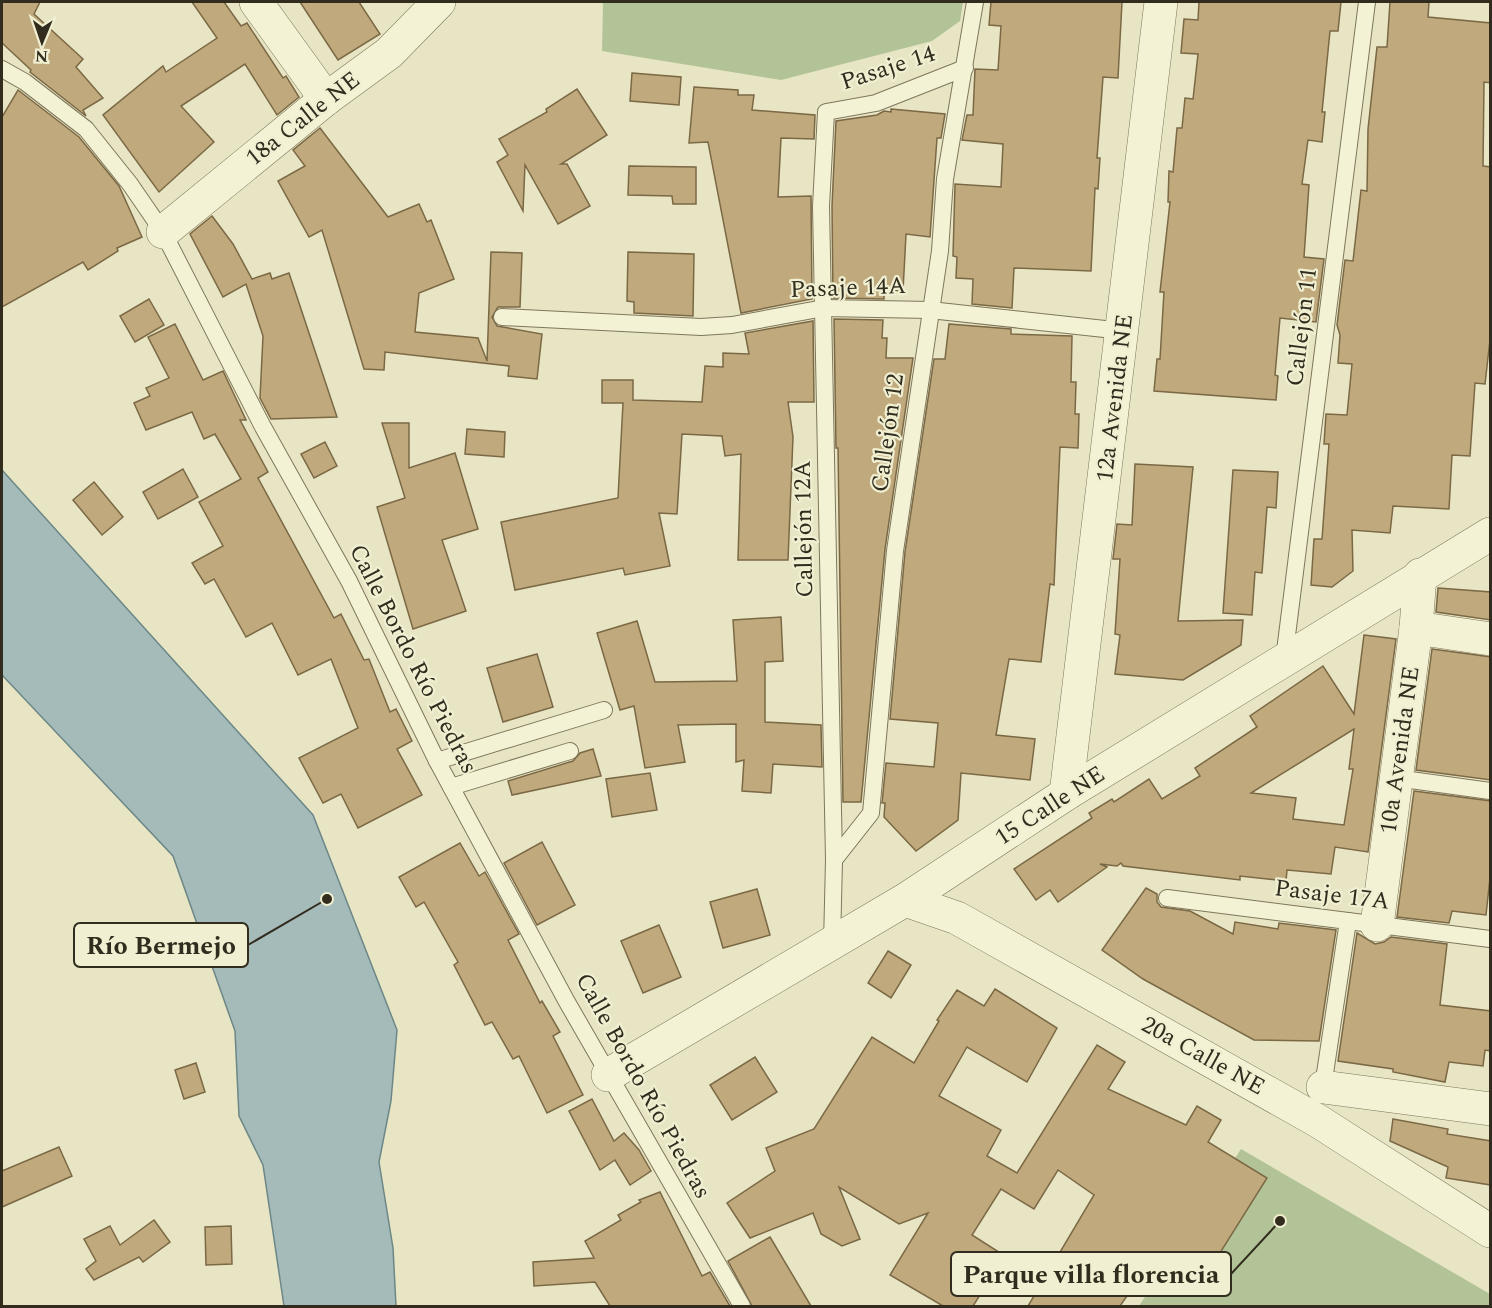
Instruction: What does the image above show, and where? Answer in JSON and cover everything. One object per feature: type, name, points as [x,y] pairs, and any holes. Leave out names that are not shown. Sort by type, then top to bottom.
[{"type":"street","points":[[256,2],[326,99]]},
{"type":"street","name":"18a Calle NE","points":[[163,232],[326,99],[389,53],[439,2]]},
{"type":"street","name":"12a Avenida NE","points":[[1066,794],[1161,2]]},
{"type":"street","name":"15 Calle NE","points":[[608,1075],[905,900],[1066,794],[1420,575],[1491,534]]},
{"type":"street","name":"10a Avenida NE","points":[[1363,923],[1396,778],[1416,628],[1420,575]]},
{"type":"street","points":[[1416,628],[1491,639]]},
{"type":"street","name":"20a Calle NE","points":[[905,900],[957,918],[1318,1120],[1491,1231]]},
{"type":"street","points":[[1323,1087],[1491,1109]]},
{"type":"lane","name":"Callejón 12","points":[[834,860],[871,813],[895,551],[940,251],[945,179],[975,2]]},
{"type":"lane","name":"Callejón 11","points":[[1284,659],[1367,2]]},
{"type":"lane","name":"Pasaje 14","points":[[826,112],[876,103],[965,68]]},
{"type":"lane","name":"Calle Bordo Río Piedras","points":[[2,69],[25,82],[86,129],[130,184],[163,232],[263,427],[349,581],[451,787],[608,1075],[742,1306]]},
{"type":"lane","name":"Callejón 12A","points":[[826,112],[821,206],[834,860],[832,944]]},
{"type":"lane","name":"Pasaje 14A","points":[[502,317],[701,327],[732,325],[824,308],[930,310],[1123,331]]},
{"type":"lane","points":[[437,761],[604,710]]},
{"type":"lane","points":[[451,787],[570,751]]},
{"type":"lane","points":[[1396,778],[1491,791]]},
{"type":"lane","name":"Pasaje 17A","points":[[1167,898],[1491,939]]},
{"type":"lane","points":[[1318,1120],[1323,1087],[1363,923]]},
{"type":"green space","points":[[603,2],[963,2],[960,21],[932,41],[781,80],[602,51]]},
{"type":"green space","points":[[1241,1149],[1490,1294],[1490,1306],[1139,1306]]},
{"type":"water","points":[[2,470],[313,815],[397,1030],[391,1101],[379,1162],[393,1248],[396,1306],[284,1306],[263,1165],[239,1116],[235,1031],[173,856],[2,675]]},
{"type":"building","points":[[2,2],[40,2],[34,14],[83,59],[76,67],[103,98],[83,110],[86,116],[30,72],[31,70],[2,43]]},
{"type":"building","points":[[192,2],[224,2],[241,26],[247,23],[283,78],[286,76],[299,97],[277,115],[245,64],[181,106],[214,142],[159,192],[103,115],[163,66],[166,72],[217,38]]},
{"type":"building","points":[[300,2],[359,2],[380,34],[338,60]]},
{"type":"building","points":[[991,2],[1122,2],[1118,78],[1103,77],[1097,158],[1100,158],[1098,189],[1095,188],[1091,271],[1014,268],[1012,308],[972,304],[973,279],[956,278],[957,257],[953,256],[955,184],[1001,187],[1003,144],[962,140],[967,115],[973,115],[975,69],[998,70],[1001,26],[989,25]]},
{"type":"building","points":[[1199,2],[1341,2],[1338,31],[1330,31],[1322,112],[1325,112],[1322,142],[1308,140],[1302,184],[1309,185],[1304,257],[1324,259],[1316,322],[1280,318],[1275,375],[1278,376],[1276,400],[1154,391],[1157,359],[1160,359],[1164,292],[1160,292],[1170,202],[1168,202],[1169,171],[1173,172],[1177,128],[1182,128],[1185,98],[1193,99],[1198,54],[1181,53],[1184,19],[1198,20]]},
{"type":"building","points":[[1390,2],[1429,2],[1428,17],[1491,23],[1491,83],[1484,82],[1483,166],[1491,167],[1491,331],[1485,384],[1475,383],[1470,456],[1452,455],[1449,509],[1393,506],[1390,533],[1352,530],[1353,571],[1332,587],[1311,585],[1314,539],[1322,539],[1329,444],[1324,444],[1326,414],[1347,415],[1352,364],[1338,363],[1340,335],[1337,325],[1345,260],[1353,261],[1361,190],[1367,191],[1368,129],[1377,47],[1387,47]]},
{"type":"building","points":[[632,73],[681,77],[679,105],[630,101]]},
{"type":"building","points":[[694,87],[738,90],[738,95],[754,95],[752,110],[815,115],[814,139],[781,138],[778,197],[811,196],[812,299],[741,313],[708,142],[689,143]]},
{"type":"building","points":[[577,89],[607,135],[561,164],[567,164],[590,206],[558,224],[525,165],[523,211],[497,162],[508,155],[499,139],[547,112],[546,109]]},
{"type":"building","points":[[18,90],[79,137],[119,186],[142,237],[117,248],[118,251],[88,270],[83,262],[2,307],[2,117]]},
{"type":"building","points":[[891,109],[945,114],[941,138],[937,138],[930,237],[906,234],[903,291],[884,290],[884,299],[833,298],[832,206],[836,121],[877,115],[884,111],[891,112]]},
{"type":"building","points":[[320,128],[388,217],[419,204],[427,222],[431,220],[454,279],[419,293],[415,332],[478,338],[487,361],[491,252],[522,253],[520,307],[498,307],[492,317],[497,326],[542,334],[537,379],[508,376],[509,366],[385,352],[384,370],[364,369],[322,230],[309,237],[278,181],[305,166],[293,150]]},
{"type":"building","points":[[629,166],[696,167],[696,204],[673,204],[672,196],[628,195]]},
{"type":"building","points":[[212,216],[233,244],[252,279],[270,273],[272,279],[289,273],[337,417],[271,419],[260,398],[263,336],[246,284],[223,297],[190,234]]},
{"type":"building","points":[[628,252],[694,254],[693,316],[634,313],[634,302],[627,301]]},
{"type":"building","points":[[149,299],[164,325],[135,342],[120,316]]},
{"type":"building","points":[[834,319],[883,320],[882,338],[887,338],[886,358],[913,358],[885,549],[861,802],[843,802]]},
{"type":"building","points":[[813,321],[814,402],[788,402],[793,437],[788,560],[738,560],[741,454],[725,456],[722,436],[682,434],[677,514],[659,513],[670,566],[625,575],[623,568],[515,590],[501,522],[618,498],[623,403],[602,403],[602,380],[633,380],[633,400],[702,402],[705,366],[723,367],[723,353],[749,354],[745,333]]},
{"type":"building","points":[[175,324],[203,380],[223,371],[246,420],[240,420],[268,472],[258,478],[334,618],[341,614],[364,660],[369,659],[390,712],[396,709],[412,741],[397,749],[422,795],[358,828],[341,794],[323,803],[299,758],[358,728],[331,659],[298,675],[272,623],[246,637],[214,579],[205,584],[192,563],[223,546],[199,502],[241,479],[215,434],[204,439],[192,412],[146,430],[134,403],[150,396],[146,388],[169,378],[148,337]]},
{"type":"building","points":[[949,324],[1011,329],[1011,334],[1072,336],[1071,382],[1076,382],[1075,414],[1079,414],[1078,448],[1060,447],[1054,585],[1050,584],[1041,662],[1009,659],[996,735],[1035,739],[1030,780],[961,773],[958,820],[916,851],[884,817],[885,803],[882,803],[886,763],[934,767],[938,723],[890,719],[905,552],[934,359],[945,359]]},
{"type":"building","points":[[382,423],[409,423],[409,468],[455,453],[478,529],[442,540],[466,611],[413,629],[377,507],[405,498]]},
{"type":"building","points":[[467,429],[505,432],[504,457],[465,454]]},
{"type":"building","points":[[325,442],[337,466],[314,478],[301,454]]},
{"type":"building","points":[[1135,464],[1193,467],[1178,621],[1243,620],[1241,645],[1183,680],[1115,674],[1120,635],[1115,634],[1120,559],[1113,559],[1117,524],[1132,525]]},
{"type":"building","points":[[183,469],[198,497],[158,519],[143,492]]},
{"type":"building","points":[[1233,470],[1278,472],[1276,508],[1267,507],[1262,573],[1255,572],[1252,615],[1223,613]]},
{"type":"building","points":[[94,482],[123,517],[102,535],[73,500]]},
{"type":"building","points":[[1438,588],[1491,592],[1491,620],[1436,612]]},
{"type":"building","points":[[781,617],[783,661],[765,662],[765,722],[821,725],[822,767],[773,764],[771,793],[742,791],[744,760],[736,762],[736,724],[678,725],[685,762],[645,768],[634,706],[620,710],[597,633],[637,621],[655,682],[737,681],[733,620]]},
{"type":"building","points":[[1364,635],[1396,639],[1368,852],[1335,847],[1331,874],[1287,870],[1286,881],[1240,876],[1240,880],[1123,866],[1121,863],[1117,866],[1100,864],[1107,867],[1058,902],[1050,890],[1036,900],[1014,869],[1092,818],[1089,813],[1112,799],[1114,802],[1149,779],[1162,799],[1200,776],[1195,768],[1257,727],[1250,716],[1323,666],[1354,714]],"holes":[[[1354,729],[1349,769],[1353,769],[1344,825],[1293,819],[1296,798],[1251,793]]]},
{"type":"building","points":[[1432,649],[1491,657],[1491,780],[1416,770]]},
{"type":"building","points":[[537,654],[553,707],[503,722],[487,668]]},
{"type":"building","points":[[593,749],[601,776],[512,795],[508,781],[573,761],[580,753]]},
{"type":"building","points":[[650,773],[657,810],[612,817],[606,779]]},
{"type":"building","points":[[1414,791],[1491,801],[1490,878],[1486,915],[1452,911],[1449,923],[1397,917]]},
{"type":"building","points":[[542,842],[575,905],[537,925],[504,863]]},
{"type":"building","points":[[460,843],[479,876],[485,872],[519,934],[508,940],[540,1003],[542,1001],[560,1032],[553,1036],[583,1095],[547,1113],[519,1056],[513,1059],[492,1022],[485,1025],[454,965],[458,962],[424,902],[416,907],[399,877]]},
{"type":"building","points":[[1146,888],[1157,894],[1157,902],[1161,907],[1190,911],[1233,934],[1235,922],[1278,929],[1279,923],[1336,930],[1319,1041],[1254,1040],[1143,979],[1102,950]]},
{"type":"building","points":[[757,889],[770,935],[723,948],[710,902]]},
{"type":"building","points":[[659,925],[681,977],[643,993],[621,941]]},
{"type":"building","points":[[1357,933],[1375,944],[1391,937],[1447,944],[1440,1005],[1491,1011],[1491,1051],[1485,1050],[1483,1066],[1449,1062],[1445,1082],[1393,1072],[1393,1069],[1338,1061]]},
{"type":"building","points":[[888,951],[911,965],[891,998],[868,983]]},
{"type":"building","points":[[995,989],[1057,1028],[1027,1082],[967,1047],[939,1096],[1001,1130],[987,1156],[1017,1173],[1097,1045],[1125,1062],[1108,1089],[1186,1125],[1197,1106],[1221,1120],[1208,1142],[1267,1178],[1203,1280],[1127,1296],[1120,1306],[1028,1306],[1094,1195],[1058,1170],[1034,1209],[1001,1189],[972,1235],[1005,1256],[973,1306],[943,1306],[890,1275],[928,1213],[899,1224],[839,1187],[860,1239],[842,1246],[821,1234],[813,1213],[750,1238],[727,1203],[775,1171],[766,1148],[814,1129],[872,1037],[914,1063],[939,1021],[937,1020],[957,990],[984,1006]]},
{"type":"building","points":[[755,1057],[777,1092],[732,1120],[710,1085]]},
{"type":"building","points":[[196,1063],[205,1092],[184,1099],[175,1070]]},
{"type":"building","points":[[592,1099],[614,1141],[624,1133],[639,1150],[651,1171],[630,1185],[615,1160],[600,1170],[569,1111]]},
{"type":"building","points":[[1393,1119],[1448,1129],[1447,1134],[1491,1141],[1491,1185],[1446,1178],[1448,1167],[1390,1141]]},
{"type":"building","points":[[59,1147],[72,1176],[2,1207],[2,1171]]},
{"type":"building","points":[[660,1192],[702,1276],[710,1272],[730,1306],[610,1306],[595,1282],[534,1286],[533,1262],[594,1258],[585,1241],[621,1220],[618,1215],[641,1202],[639,1200]]},
{"type":"building","points":[[154,1220],[170,1242],[143,1262],[139,1257],[94,1280],[86,1269],[96,1261],[84,1239],[110,1226],[120,1245]]},
{"type":"building","points":[[231,1226],[232,1264],[206,1265],[205,1227]]},
{"type":"building","points":[[770,1237],[811,1306],[752,1306],[728,1261]]},
{"type":"place","name":"Río Bermejo","points":[[327,899]]},
{"type":"place","name":"Parque villa florencia","points":[[1280,1221]]}]
